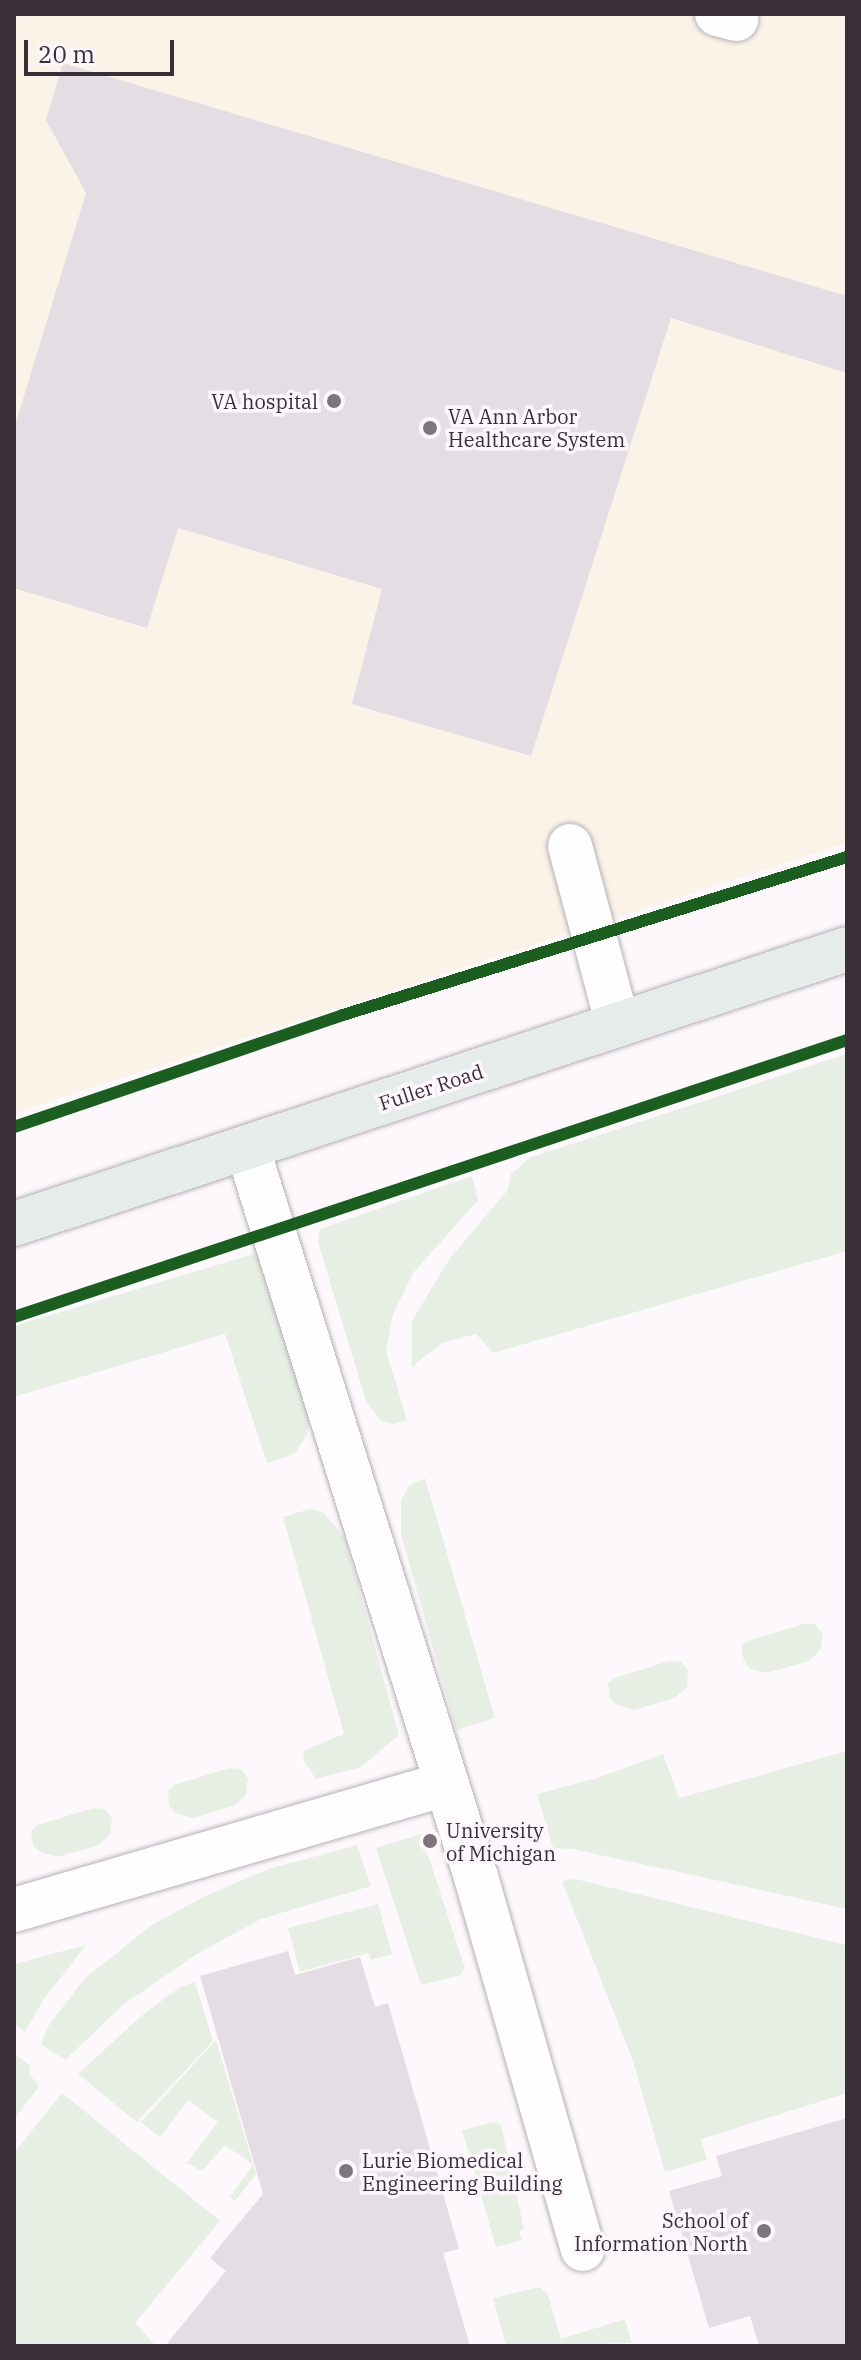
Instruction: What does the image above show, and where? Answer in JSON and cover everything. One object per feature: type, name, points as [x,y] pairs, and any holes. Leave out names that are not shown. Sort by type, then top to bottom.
[{"type":"main road","name":"Fuller Road","points":[[14,1224],[847,949]]},
{"type":"lane","points":[[570,846],[618,1025]]},
{"type":"lane","points":[[247,1147],[446,1784],[583,2249]]},
{"type":"lane","points":[[14,1910],[446,1784]]},
{"type":"shaded area","name":"VA Ann Arbor Healthcare System","points":[[14,14],[847,14],[847,843],[14,1113]]},
{"type":"shaded area","points":[[847,1054],[847,1251],[493,1353],[476,1334],[442,1343],[412,1367],[412,1321],[450,1258],[507,1191],[511,1174],[529,1158]]},
{"type":"shaded area","points":[[472,1176],[478,1200],[413,1273],[393,1314],[386,1351],[407,1420],[393,1424],[381,1421],[366,1401],[318,1242],[320,1229]]},
{"type":"shaded area","points":[[257,1253],[267,1272],[310,1413],[307,1435],[294,1454],[267,1463],[225,1334],[14,1397],[14,1326]]},
{"type":"shaded area","points":[[425,1478],[495,1718],[456,1730],[401,1534],[401,1500],[409,1486]]},
{"type":"shaded area","points":[[310,1509],[323,1512],[345,1538],[399,1735],[361,1767],[316,1779],[303,1760],[305,1750],[344,1734],[283,1517]]},
{"type":"shaded area","points":[[803,1624],[815,1624],[823,1634],[820,1650],[809,1661],[767,1673],[750,1669],[744,1661],[741,1646],[748,1641]]},
{"type":"shaded area","points":[[669,1661],[681,1662],[688,1671],[687,1687],[675,1698],[634,1710],[617,1705],[610,1698],[608,1683],[615,1678]]},
{"type":"shaded area","points":[[847,1751],[847,1909],[573,1849],[553,1848],[537,1794],[597,1778],[663,1754],[679,1798]]},
{"type":"shaded area","points":[[229,1768],[241,1769],[248,1779],[246,1795],[235,1805],[194,1818],[176,1813],[169,1806],[168,1791],[174,1785]]},
{"type":"shaded area","points":[[93,1808],[105,1809],[112,1818],[110,1834],[99,1845],[57,1857],[40,1852],[33,1846],[31,1831],[38,1825]]},
{"type":"shaded area","points":[[421,1834],[465,1968],[461,1975],[421,1985],[376,1848]]},
{"type":"shaded area","points":[[357,1845],[371,1886],[261,1919],[197,1954],[124,2004],[65,2060],[41,2044],[49,2025],[85,1978],[152,1925],[203,1897],[269,1869]]},
{"type":"shaded area","points":[[575,1879],[847,1945],[847,2093],[701,2139],[707,2160],[665,2172],[633,2061],[562,1881]]},
{"type":"shaded area","points":[[378,1904],[392,1954],[371,1960],[368,1953],[300,1972],[288,1928]]},
{"type":"shaded area","points":[[86,1945],[44,1999],[25,2032],[14,2023],[14,1964]]},
{"type":"shaded area","points":[[195,1982],[213,2041],[137,2122],[78,2074],[140,2017],[180,1987]]},
{"type":"shaded area","points":[[216,2040],[256,2174],[235,2201],[230,2197],[253,2165],[225,2145],[202,2171],[187,2163],[218,2122],[188,2100],[160,2137],[141,2122]]},
{"type":"shaded area","points":[[14,2053],[30,2066],[29,2074],[39,2086],[14,2120]]},
{"type":"shaded area","points":[[62,2093],[220,2221],[135,2323],[156,2346],[14,2346],[14,2153]]},
{"type":"shaded area","points":[[494,2122],[501,2125],[524,2229],[519,2232],[522,2240],[496,2247],[462,2130]]},
{"type":"shaded area","points":[[540,2287],[548,2295],[561,2339],[625,2319],[632,2343],[506,2346],[493,2298]]},
{"type":"building","name":"VA hospital","points":[[63,63],[847,296],[847,373],[671,318],[531,756],[352,704],[382,589],[178,528],[147,628],[14,588],[14,429],[86,193],[46,120]]},
{"type":"building","name":"Lurie Biomedical Engineering Building","points":[[288,1951],[295,1975],[360,1957],[375,2007],[388,2003],[459,2249],[443,2253],[470,2346],[165,2346],[226,2271],[210,2258],[263,2194],[200,1976]]},
{"type":"building","name":"School of Information North","points":[[847,2118],[847,2346],[759,2346],[750,2316],[709,2328],[669,2191],[722,2176],[716,2156]]},
{"type":"cycle path","points":[[14,1127],[343,1015],[847,857]]},
{"type":"cycle path","points":[[14,1317],[847,1040]]},
{"type":"place","name":"VA hospital","points":[[334,401]]},
{"type":"place","name":"VA Ann Arbor Healthcare System","points":[[430,428]]},
{"type":"place","name":"University of Michigan","points":[[430,1841]]},
{"type":"place","name":"Lurie Biomedical Engineering Building","points":[[346,2171]]},
{"type":"place","name":"School of Information North","points":[[764,2231]]}]
